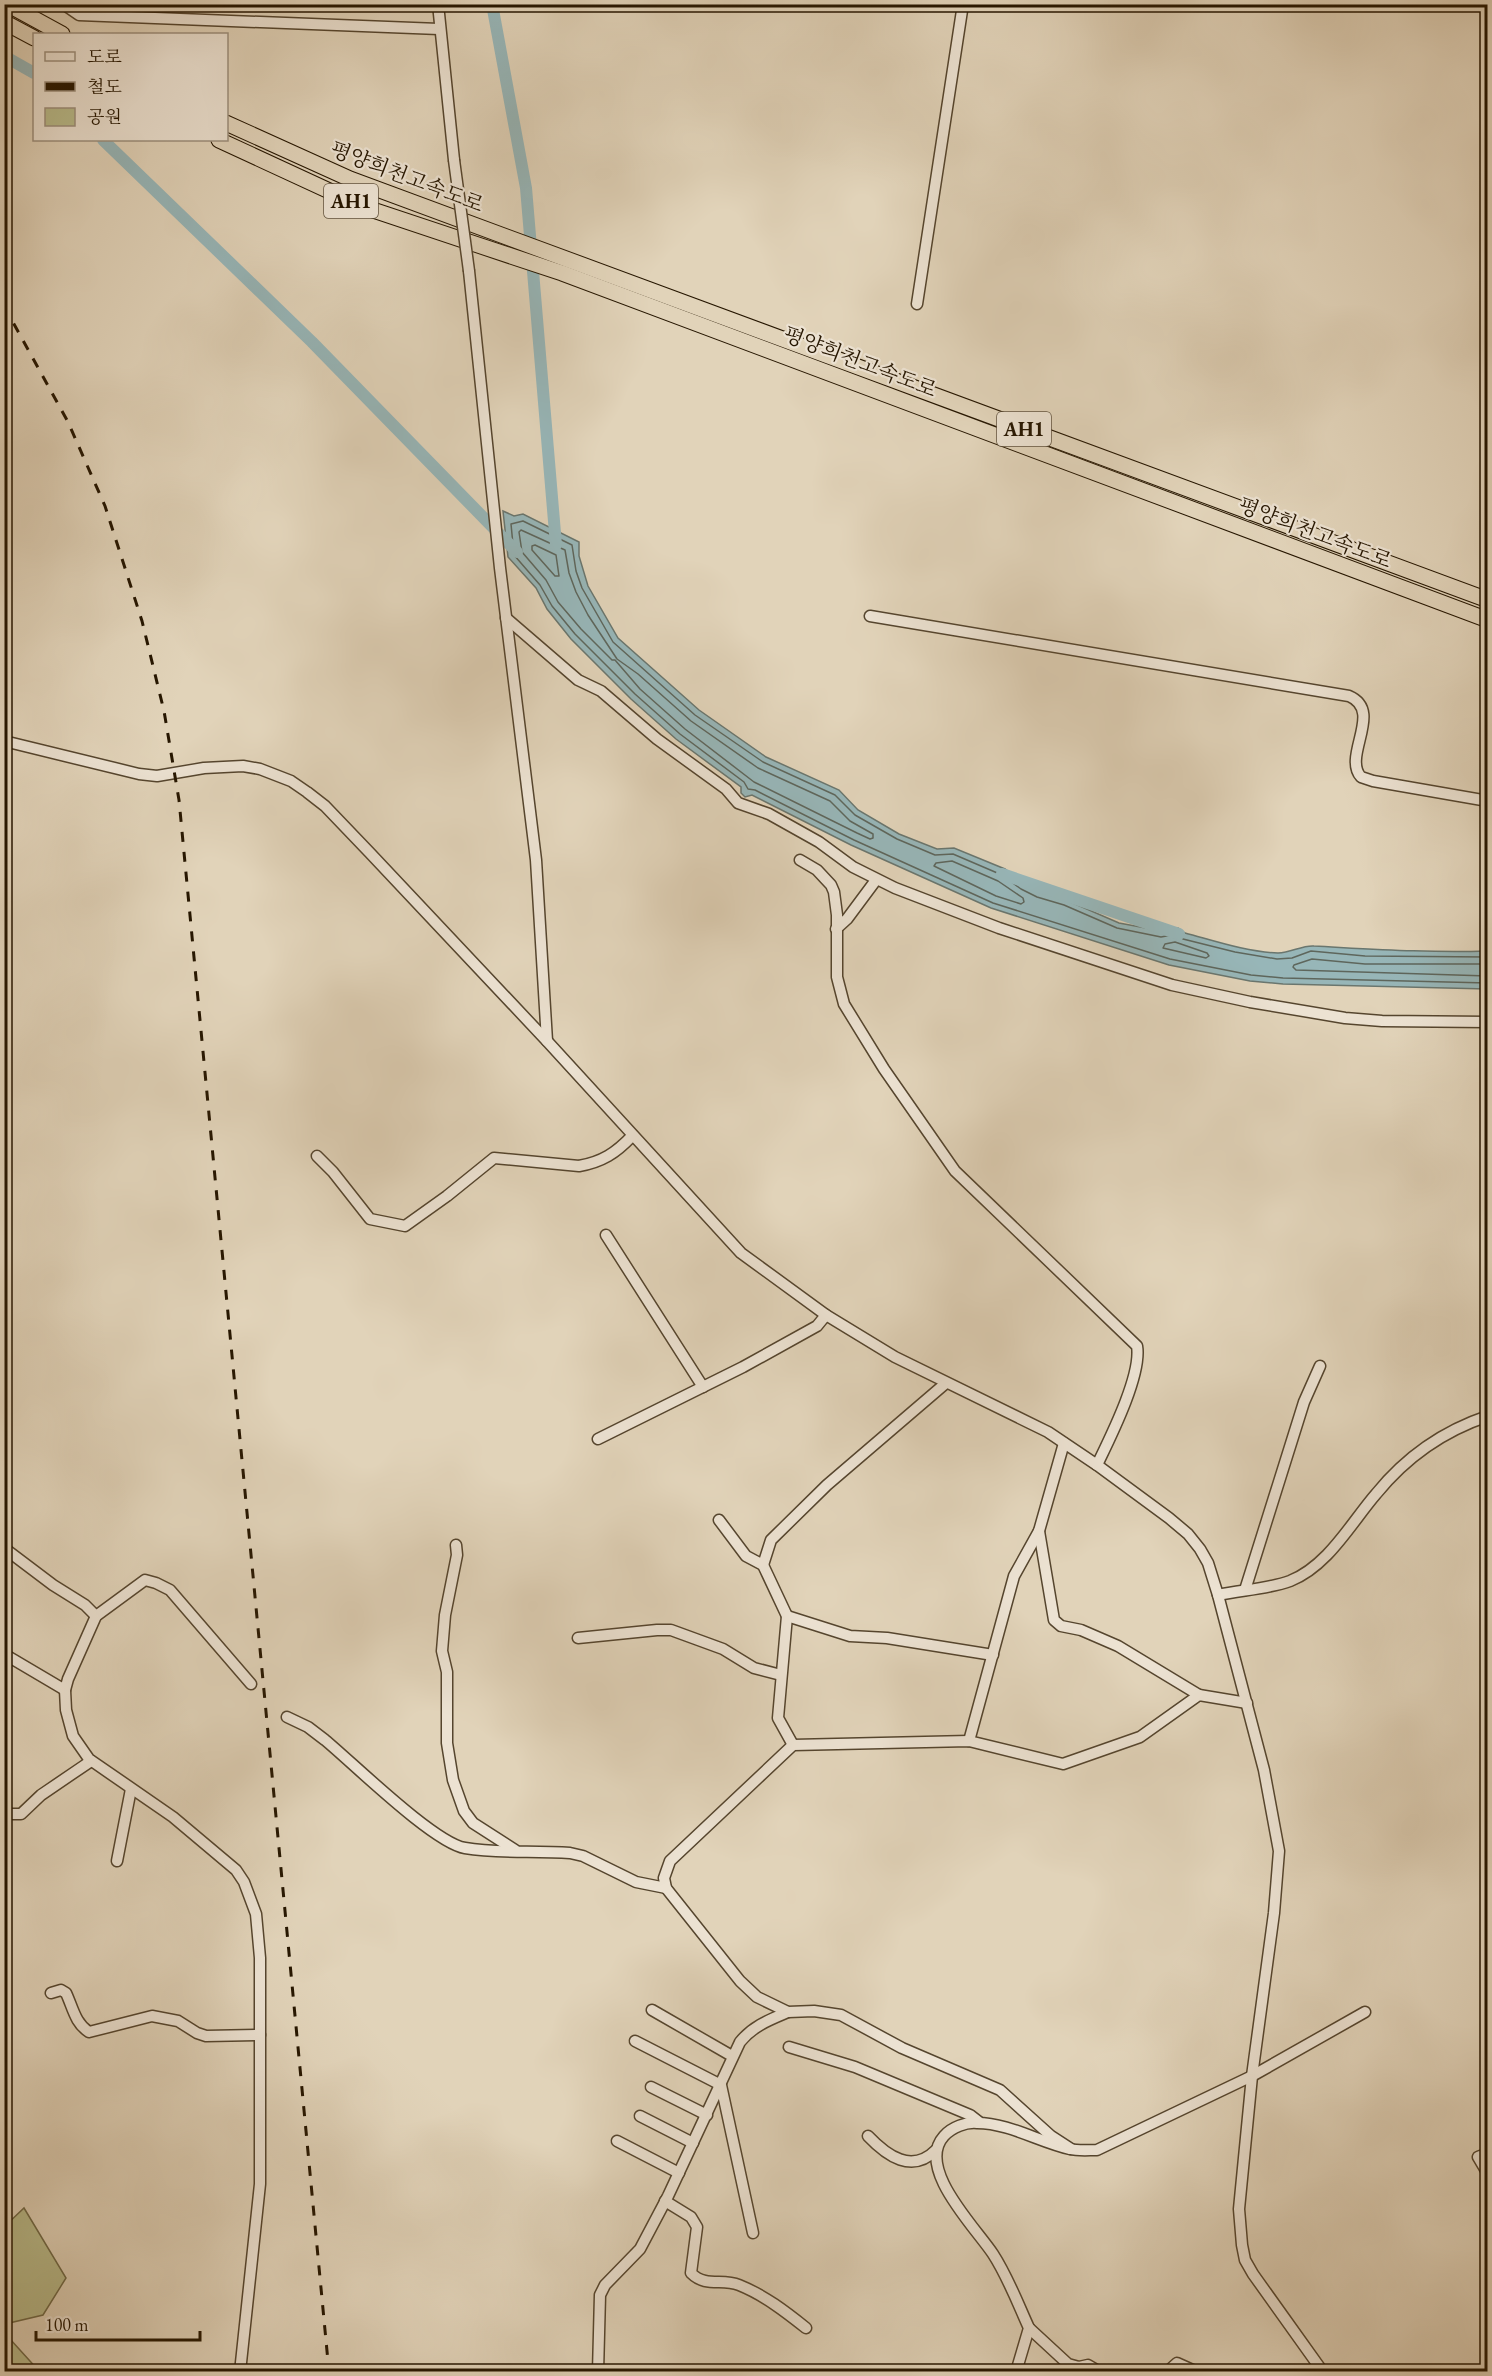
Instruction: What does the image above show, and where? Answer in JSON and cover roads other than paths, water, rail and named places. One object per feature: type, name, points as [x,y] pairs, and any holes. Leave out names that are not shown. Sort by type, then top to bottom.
[{"type":"highway","points":[[7,4],[60,33]]},
{"type":"highway","points":[[4,22],[33,38]]},
{"type":"highway","name":"평양희천고속도로","points":[[228,124],[350,179],[1488,600]]},
{"type":"highway","name":"평양희천고속도로","points":[[221,141],[364,207],[562,273],[1488,620]]},
{"type":"street","points":[[63,4],[79,15],[439,28]]},
{"type":"street","points":[[438,4],[500,568],[536,860],[547,1041]]},
{"type":"street","points":[[917,304],[963,4]]},
{"type":"street","points":[[870,616],[1349,696],[1358,701],[1363,718],[1356,766],[1361,777],[1488,801]]},
{"type":"street","points":[[506,618],[579,680],[601,691],[657,739],[726,789],[738,803],[769,814],[819,842],[876,880],[999,928],[1172,985],[1250,1002],[1345,1018],[1382,1021],[1488,1022]]},
{"type":"street","points":[[4,741],[139,774],[157,776],[204,768],[243,766],[260,769],[291,781],[325,806],[547,1041],[741,1253],[826,1315],[895,1357],[1030,1423],[1064,1443],[1188,1534],[1208,1563],[1218,1595],[1264,1770],[1279,1851],[1274,1913],[1252,2076],[1239,2209],[1242,2245],[1245,2260],[1253,2274],[1323,2372]]},
{"type":"street","points":[[800,860],[817,870],[831,885],[836,902],[837,977],[844,1004],[872,1050],[955,1171],[1137,1346],[1137,1361],[1132,1382],[1097,1465]]},
{"type":"street","points":[[837,929],[847,920],[876,880]]},
{"type":"street","points":[[317,1156],[333,1172],[370,1219],[405,1226],[495,1158],[579,1166],[592,1164],[607,1159],[632,1136]]},
{"type":"street","points":[[606,1235],[703,1387]]},
{"type":"street","points":[[598,1439],[703,1387],[817,1326],[826,1315]]},
{"type":"street","points":[[1245,1590],[1304,1402],[1320,1366]]},
{"type":"street","points":[[763,1565],[771,1540],[827,1485],[946,1383]]},
{"type":"street","points":[[1218,1595],[1290,1581],[1302,1574],[1330,1551],[1392,1476],[1429,1443],[1488,1416]]},
{"type":"street","points":[[969,1741],[1014,1576],[1039,1531],[1064,1443]]},
{"type":"street","points":[[719,1520],[746,1556],[763,1565],[787,1616],[778,1718],[793,1744]]},
{"type":"street","points":[[1039,1531],[1054,1620],[1061,1626],[1081,1630],[1118,1646],[1199,1695],[1247,1703]]},
{"type":"street","points":[[456,1545],[457,1555],[445,1615],[442,1651],[447,1672],[447,1743],[453,1780],[464,1811],[473,1823],[515,1850]]},
{"type":"street","points":[[4,1548],[53,1585],[85,1605],[96,1616]]},
{"type":"street","points":[[240,2372],[260,2184],[259,1930],[256,1914],[237,1870],[173,1817],[91,1761],[80,1748],[69,1725],[65,1690],[96,1616],[145,1580],[170,1590],[251,1683]]},
{"type":"street","points":[[787,1616],[850,1636],[887,1638],[993,1654]]},
{"type":"street","points":[[578,1638],[671,1630],[723,1649],[754,1668],[781,1675]]},
{"type":"street","points":[[4,1654],[65,1690]]},
{"type":"street","points":[[788,2012],[757,1997],[740,1981],[666,1888],[663,1878],[670,1862],[793,1744],[969,1741],[1063,1764],[1140,1737],[1199,1695]]},
{"type":"street","points":[[287,1717],[308,1727],[325,1740],[440,1837],[463,1848],[570,1853],[583,1856],[636,1882],[666,1888]]},
{"type":"street","points":[[4,1814],[21,1814],[41,1795],[91,1761]]},
{"type":"street","points":[[117,1862],[131,1789]]},
{"type":"street","points":[[51,1993],[61,1990],[66,1993],[75,2018],[88,2032],[152,2016],[178,2021],[206,2036],[260,2035]]},
{"type":"street","points":[[652,2010],[732,2056]]},
{"type":"street","points":[[598,2372],[600,2295],[605,2285],[640,2249],[693,2144],[732,2056],[747,2033],[759,2024],[788,2012],[814,2011],[841,2015],[902,2048],[1000,2090],[1051,2136],[1071,2149]]},
{"type":"street","points":[[868,2136],[884,2153],[904,2160],[921,2161],[936,2150],[940,2141],[950,2130],[979,2122],[1006,2128],[1071,2149],[1097,2150],[1252,2076],[1365,2012]]},
{"type":"street","points":[[635,2041],[721,2085]]},
{"type":"street","points":[[789,2047],[855,2067],[970,2115],[979,2122]]},
{"type":"street","points":[[721,2085],[753,2233]]},
{"type":"street","points":[[651,2087],[706,2115]]},
{"type":"street","points":[[640,2116],[693,2144]]},
{"type":"street","points":[[617,2141],[679,2173]]},
{"type":"street","points":[[936,2150],[940,2171],[949,2194],[994,2255],[1029,2328],[1068,2364],[1079,2367],[1088,2365],[1100,2372]]},
{"type":"street","points":[[1488,2152],[1478,2157],[1488,2174]]},
{"type":"street","points":[[665,2201],[691,2217],[697,2227],[691,2273],[696,2278],[703,2282],[740,2285],[774,2304],[806,2328]]},
{"type":"street","points":[[1016,2372],[1029,2336],[1029,2328]]},
{"type":"street","points":[[1167,2372],[1177,2363],[1197,2372]]},
{"type":"water","points":[[503,511],[514,516],[523,514],[579,542],[579,556],[588,586],[618,638],[699,710],[766,757],[839,790],[858,810],[899,834],[937,849],[954,848],[1005,869],[1024,884],[1039,891],[1119,923],[1162,931],[1178,928],[1185,933],[1243,948],[1278,953],[1310,946],[1422,951],[1487,951],[1487,989],[1283,984],[1250,981],[1169,965],[991,908],[851,845],[752,795],[745,797],[741,793],[741,787],[676,739],[631,699],[571,639],[547,609],[536,588],[508,557]]},
{"type":"waterway","points":[[492,4],[526,188],[556,545]]},
{"type":"waterway","points":[[4,56],[33,72]]},
{"type":"waterway","points":[[104,141],[312,342],[517,552]]},
{"type":"waterway","points":[[1002,874],[1179,934]]},
{"type":"railway","points":[[4,306],[68,422],[105,506],[142,621],[164,711],[179,800],[329,2372]]}]
